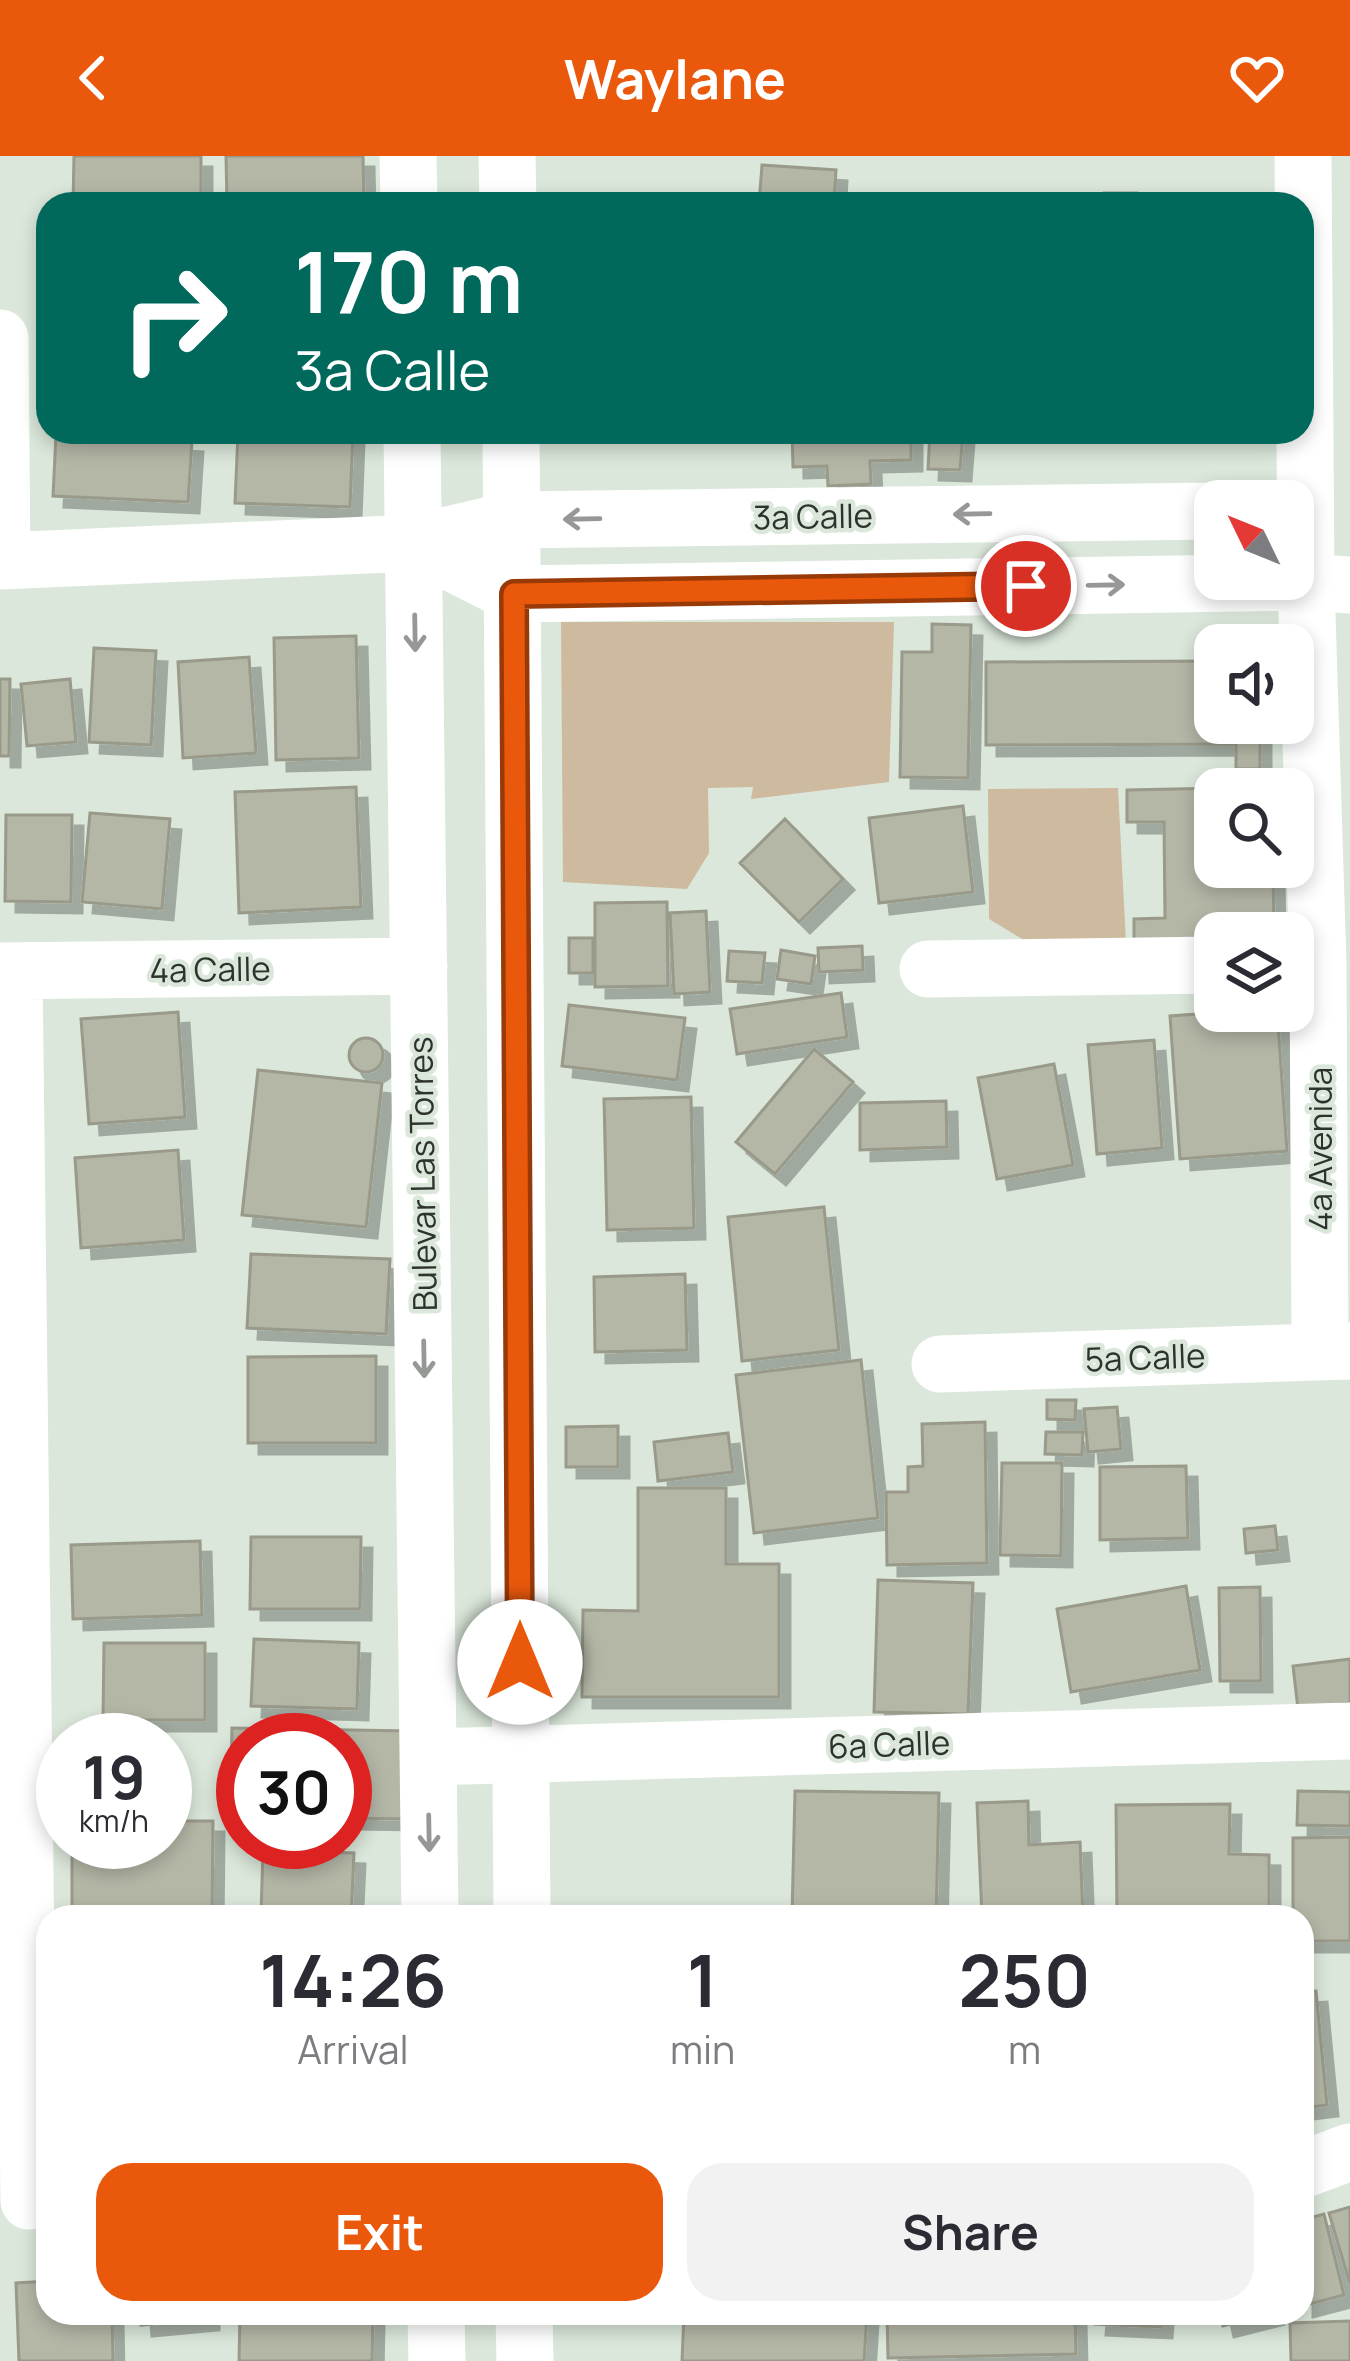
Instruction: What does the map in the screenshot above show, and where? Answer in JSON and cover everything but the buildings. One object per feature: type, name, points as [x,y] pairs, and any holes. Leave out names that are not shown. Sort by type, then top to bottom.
[{"type":"street","points":[[409,156],[409,192]]},
{"type":"street","points":[[507,156],[508,192]]},
{"type":"street","name":"4a Avenida","points":[[1303,156],[1304,192]]},
{"type":"street","points":[[0,338],[1,561]]},
{"type":"street","name":"4a Avenida","points":[[1314,434],[1317,510],[1328,584],[1320,964],[1335,1351]]},
{"type":"street","name":"Bulevar Las Torres","points":[[412,444],[430,1905]]},
{"type":"street","points":[[511,444],[521,1905]]},
{"type":"street","name":"3a Calle","points":[[1,561],[414,543],[512,520],[1194,511]]},
{"type":"street","name":"3a Calle","points":[[414,543],[514,594],[1328,584]]},
{"type":"street","points":[[928,969],[1194,965]]},
{"type":"street","name":"4a Calle","points":[[7,972],[419,966]]},
{"type":"street","points":[[7,972],[26,2204]]},
{"type":"street","name":"5a Calle","points":[[940,1364],[1335,1351]]},
{"type":"street","name":"6a Calle","points":[[428,1757],[1350,1731]]},
{"type":"street","points":[[1314,2166],[1350,2152]]},
{"type":"street","points":[[436,2325],[437,2361]]},
{"type":"street","points":[[524,2325],[524,2361]]},
{"type":"shaded area","points":[[561,622],[894,622],[889,782],[751,799],[753,787],[708,788],[709,853],[687,889],[563,882]]},
{"type":"shaded area","points":[[1118,788],[1126,943],[1039,949],[989,919],[988,789]]},
{"type":"route","points":[[520,1662],[514,594],[1026,586]]}]
